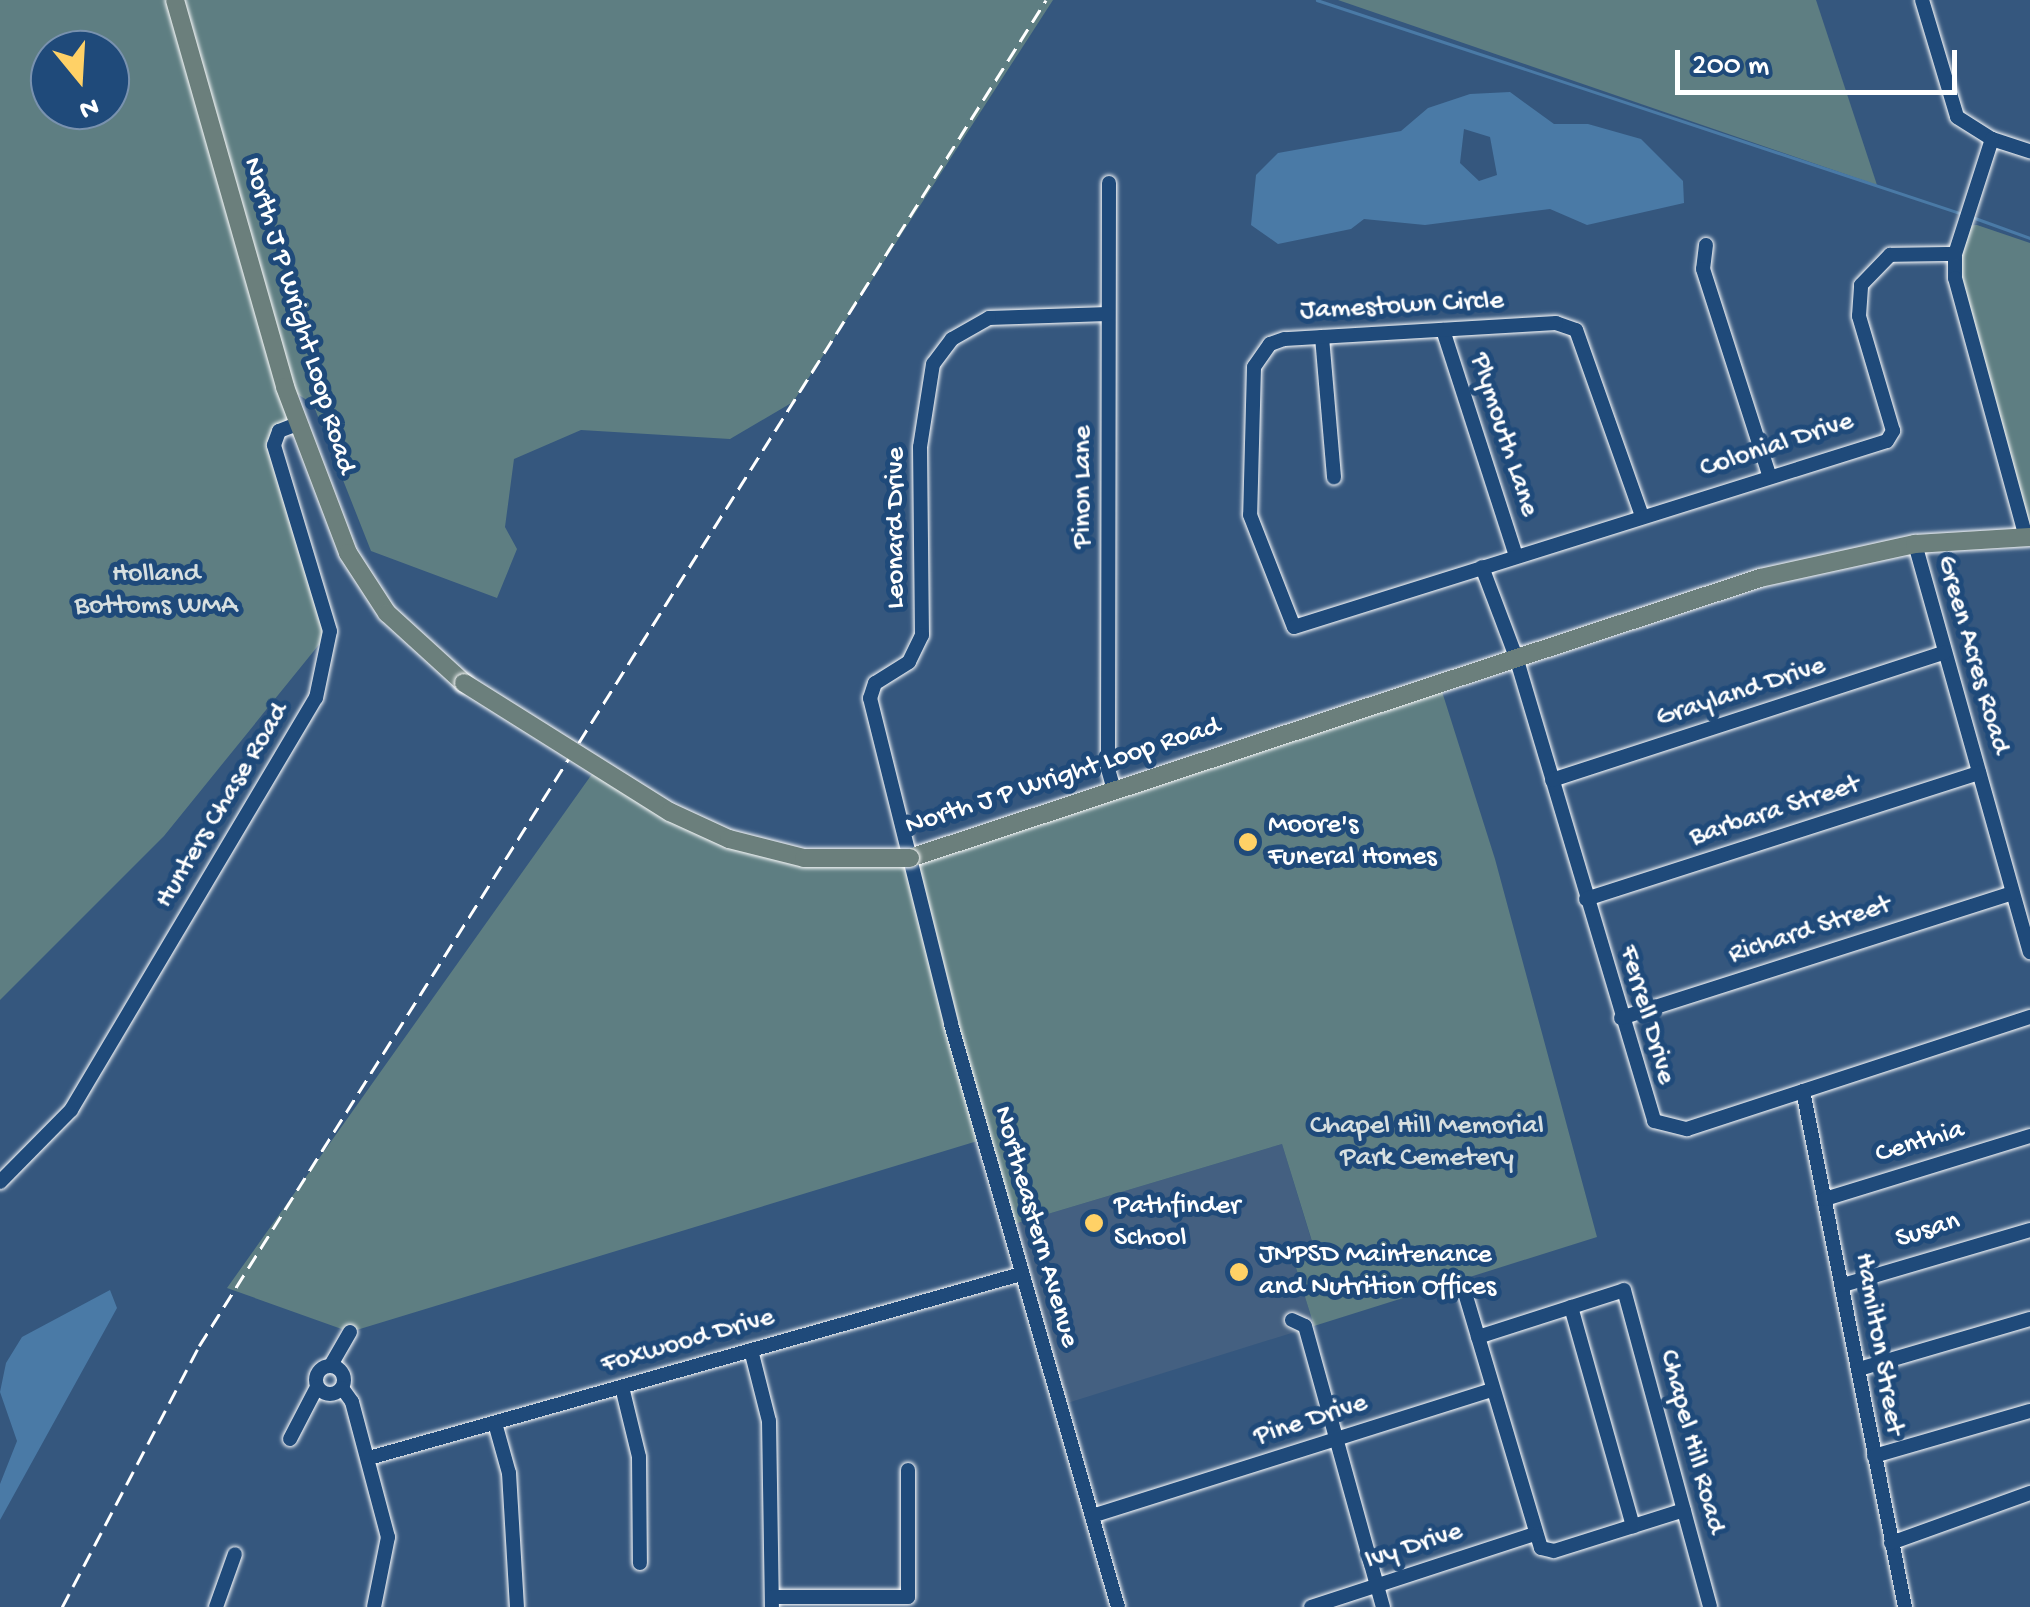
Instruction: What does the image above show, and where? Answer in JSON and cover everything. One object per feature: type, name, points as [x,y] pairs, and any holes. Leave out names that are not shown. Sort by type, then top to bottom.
[{"type":"main road","name":"North J P Wright Loop Road","points":[[176,0],[300,423],[358,569],[410,639],[464,682],[670,812],[730,839],[804,858],[910,858],[1764,577],[1915,544],[2028,537]]},
{"type":"street","points":[[1922,0],[1954,111],[1992,140],[2030,151]]},
{"type":"street","points":[[1992,140],[1955,254],[1967,332],[2028,537]]},
{"type":"street","name":"Pinon Lane","points":[[1110,183],[1108,769],[1114,790]]},
{"type":"street","points":[[1706,245],[1704,269],[1769,475]]},
{"type":"street","name":"Colonial Drive","points":[[1294,628],[1769,475],[1887,441],[1893,431],[1859,316],[1861,285],[1890,255],[1955,254]]},
{"type":"street","name":"Leonard Drive","points":[[910,858],[870,698],[875,683],[910,662],[922,636],[920,447],[927,379],[952,338],[988,318],[1108,314]]},
{"type":"street","name":"Jamestown Circle","points":[[1294,628],[1250,514],[1254,367],[1270,344],[1322,337],[1556,323],[1576,330],[1642,516]]},
{"type":"street","name":"Plymouth Lane","points":[[1443,330],[1516,556]]},
{"type":"street","points":[[1322,337],[1334,477]]},
{"type":"street","name":"Hunters Chase Road","points":[[0,1182],[71,1110],[316,698],[330,630],[274,445],[280,431],[300,423]]},
{"type":"street","name":"Green Acres Road","points":[[1915,544],[2030,952]]},
{"type":"street","points":[[1482,567],[1516,657]]},
{"type":"street","name":"Grayland Drive","points":[[1552,780],[1946,652]]},
{"type":"street","name":"Ferrell Drive","points":[[1516,657],[1648,1109],[1662,1126],[1687,1129],[2030,1017]]},
{"type":"street","name":"Barbara Street","points":[[1586,898],[1979,773]]},
{"type":"street","name":"Northeastern Avenue","points":[[910,858],[1021,1274],[1118,1607]]},
{"type":"street","name":"Richard Street","points":[[1622,1018],[2013,893]]},
{"type":"street","name":"Hamilton Street","points":[[1803,1090],[1890,1543],[1906,1607]]},
{"type":"street","name":"Centhia","points":[[1825,1199],[2030,1136]]},
{"type":"street","name":"Susan","points":[[1843,1285],[2030,1230]]},
{"type":"street","name":"Foxwood Drive","points":[[369,1458],[1021,1274]]},
{"type":"street","name":"Chapel Hill Road","points":[[1572,1307],[1624,1290],[1710,1607]]},
{"type":"street","points":[[1465,1293],[1534,1534],[1542,1548],[1554,1551],[1684,1510]]},
{"type":"street","points":[[1478,1337],[1572,1307],[1633,1526]]},
{"type":"street","points":[[1859,1369],[2030,1319]]},
{"type":"street","points":[[1292,1320],[1304,1326],[1383,1607]]},
{"type":"street","points":[[290,1438],[318,1387],[318,1371],[331,1365],[350,1332]]},
{"type":"street","points":[[751,1350],[769,1421],[772,1602],[908,1597],[908,1470]]},
{"type":"street","points":[[331,1365],[342,1371],[342,1388],[369,1458],[388,1537],[374,1607]]},
{"type":"street","points":[[318,1387],[330,1394],[342,1388]]},
{"type":"street","points":[[622,1387],[639,1457],[640,1564]]},
{"type":"street","name":"Pine Drive","points":[[1092,1516],[1492,1390]]},
{"type":"street","points":[[1874,1456],[2030,1411]]},
{"type":"street","points":[[495,1423],[509,1473],[517,1607]]},
{"type":"street","points":[[1890,1543],[2030,1494]]},
{"type":"street","name":"Ivy Drive","points":[[1310,1607],[1534,1534]]},
{"type":"street","points":[[216,1607],[235,1554]]},
{"type":"shaded area","points":[[1510,92],[1554,124],[1588,124],[1641,139],[1683,181],[1684,203],[1587,225],[1550,209],[1425,225],[1364,219],[1351,229],[1278,244],[1251,225],[1256,175],[1278,153],[1401,131],[1428,108],[1470,94]],"holes":[[[1464,129],[1490,137],[1497,175],[1479,181],[1460,163]]]},
{"type":"shaded area","points":[[1282,1144],[1315,1252],[1293,1258],[1314,1326],[1061,1405],[1008,1226]]},
{"type":"shaded area","points":[[110,1290],[117,1308],[0,1520],[0,1484],[17,1441],[0,1392],[6,1363],[22,1337]]},
{"type":"green space","name":"Holland Bottoms WMA","points":[[0,0],[1053,0],[793,402],[730,439],[581,430],[514,459],[505,527],[517,549],[497,598],[371,551],[313,404],[286,387],[297,423],[274,445],[330,631],[164,836],[0,1000]]},
{"type":"green space","points":[[1338,0],[1816,0],[1877,185]]},
{"type":"green space","points":[[1977,225],[2030,243],[2030,537],[1958,298],[1963,226]]},
{"type":"green space","name":"Chapel Hill Memorial Park Cemetery","points":[[1439,682],[1495,859],[1597,1237],[1314,1326],[1293,1258],[1315,1251],[1282,1144],[1008,1226],[984,1139],[350,1332],[227,1288],[597,767],[757,848],[910,858]]},
{"type":"waterway","points":[[1317,0],[1963,214]]},
{"type":"waterway","points":[[1975,218],[2030,238]]},
{"type":"railway","points":[[62,1607],[199,1346],[1046,0]]},
{"type":"place","name":"Moore's Funeral Homes","points":[[1248,842]]},
{"type":"place","name":"Pathfinder School","points":[[1094,1223]]},
{"type":"place","name":"JNPSD Maintenance and Nutrition Offices","points":[[1239,1272]]}]
